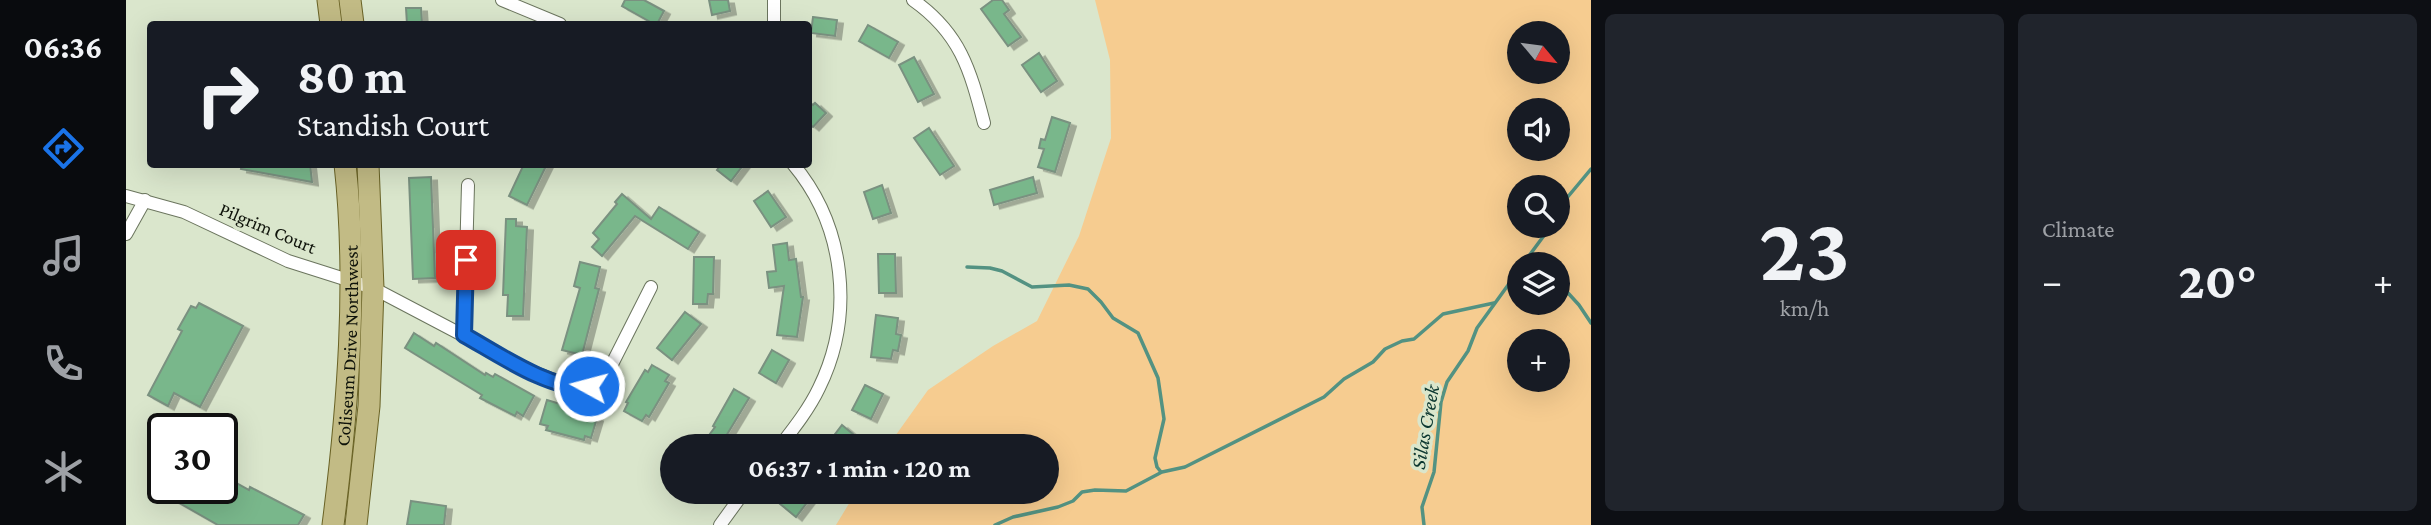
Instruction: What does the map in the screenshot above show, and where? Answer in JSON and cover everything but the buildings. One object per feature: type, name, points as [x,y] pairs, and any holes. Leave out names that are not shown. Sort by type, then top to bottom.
[{"type":"main road","points":[[328,0],[331,21]]},
{"type":"main road","points":[[350,0],[353,21]]},
{"type":"main road","name":"Coliseum Drive Northwest","points":[[333,525],[346,405],[350,281],[345,168]]},
{"type":"main road","name":"Coliseum Drive Northwest","points":[[356,525],[369,406],[373,289],[368,168]]},
{"type":"street","points":[[502,0],[553,21]]},
{"type":"street","points":[[774,0],[774,21]]},
{"type":"street","points":[[913,0],[942,23],[951,35],[974,86],[984,122]]},
{"type":"street","points":[[789,434],[811,404],[820,386],[835,343],[841,292],[835,247],[828,223],[796,168]]},
{"type":"street","points":[[464,335],[468,185]]},
{"type":"street","name":"Pilgrim Court","points":[[126,196],[184,212],[288,261],[373,289],[531,371],[579,388],[599,381],[612,366],[651,287]]},
{"type":"street","points":[[126,234],[145,200]]},
{"type":"street","points":[[720,525],[735,504]]},
{"type":"shaded area","points":[[1095,0],[1591,0],[1591,525],[836,525],[849,504],[1059,504],[1059,434],[897,434],[928,390],[993,346],[1037,321],[1079,236],[1111,138],[1110,60]]},
{"type":"waterway","name":"Silas Creek","points":[[1570,194],[1591,169]]},
{"type":"waterway","name":"Silas Creek","points":[[1532,252],[1542,238]]},
{"type":"waterway","points":[[967,267],[1002,271],[1032,287],[1069,285],[1088,289],[1113,318],[1138,333],[1158,378],[1164,419],[1155,458],[1161,472]]},
{"type":"waterway","name":"Silas Creek","points":[[1424,525],[1422,507],[1434,472],[1441,402],[1447,382],[1468,351],[1477,328],[1507,287]]},
{"type":"waterway","points":[[1570,295],[1591,323]]},
{"type":"waterway","points":[[995,525],[1013,517],[1058,507],[1073,501],[1082,492],[1126,491],[1162,472],[1185,467],[1324,397],[1344,379],[1373,362],[1385,349],[1414,339],[1443,314],[1494,303]]},
{"type":"route","points":[[466,260],[464,335],[559,383],[579,388],[589,386]]}]
